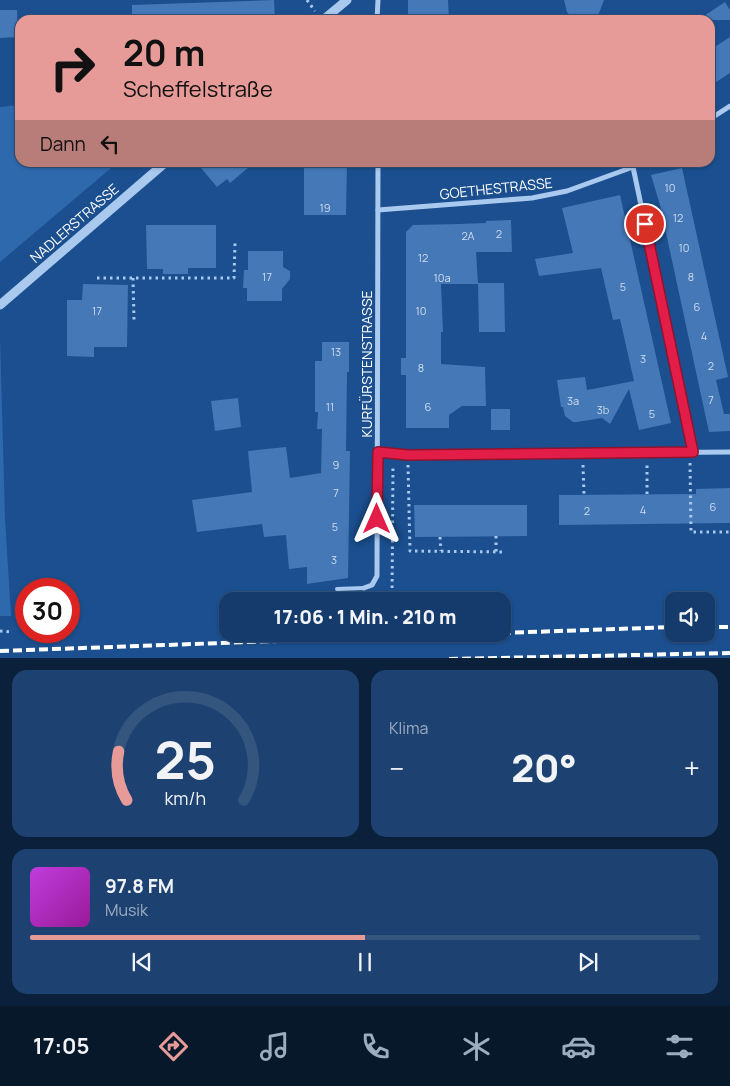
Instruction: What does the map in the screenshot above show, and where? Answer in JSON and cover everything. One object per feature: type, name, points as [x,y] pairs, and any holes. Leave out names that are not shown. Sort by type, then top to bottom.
[{"type":"street","points":[[330,15],[347,0]]},
{"type":"street","points":[[377,15],[378,0]]},
{"type":"street","points":[[715,116],[730,106]]},
{"type":"street","name":"NADLERSTRASSE","points":[[0,305],[160,167]]},
{"type":"street","name":"KURFÜRSTENSTRASSE","points":[[364,588],[372,585],[377,576],[378,167]]},
{"type":"street","points":[[634,167],[692,452]]},
{"type":"street","name":"GOETHESTRASSE","points":[[378,210],[532,198],[567,191],[634,167]]},
{"type":"street","points":[[378,452],[408,455],[730,452]]},
{"type":"lane","points":[[337,589],[364,588]]},
{"type":"path","points":[[307,0],[309,5]]},
{"type":"path","points":[[97,278],[234,278],[235,243]]},
{"type":"path","points":[[133,278],[134,320]]},
{"type":"path","points":[[647,452],[647,494]]},
{"type":"path","points":[[692,452],[691,532],[730,532]]},
{"type":"path","points":[[583,453],[584,495]]},
{"type":"path","points":[[392,592],[394,455]]},
{"type":"path","points":[[408,455],[410,551],[506,552]]},
{"type":"path","points":[[440,536],[440,551]]},
{"type":"path","points":[[496,536],[496,552]]},
{"type":"path","points":[[0,630],[12,632]]},
{"type":"shaded area","points":[[15,106],[15,167],[112,167],[0,262],[0,107]]},
{"type":"shaded area","points":[[0,337],[5,518],[11,616],[0,616]]},
{"type":"building","points":[[274,0],[275,15],[132,15],[132,5]]},
{"type":"building","points":[[408,0],[448,0],[449,15],[408,15]]},
{"type":"building","points":[[564,0],[604,0],[598,15],[570,15]]},
{"type":"building","points":[[725,2],[730,10],[730,20],[715,20],[715,15],[706,15]]},
{"type":"building","points":[[0,10],[17,10],[17,15],[15,15],[15,37],[0,38]]},
{"type":"building","points":[[730,37],[730,73],[715,83],[715,47]]},
{"type":"building","points":[[200,167],[249,167],[230,183],[227,179],[217,187]]},
{"type":"building","points":[[304,167],[347,167],[346,215],[304,215]]},
{"type":"building","points":[[682,168],[728,377],[716,380],[724,414],[730,414],[730,431],[709,432],[660,205],[651,175]]},
{"type":"building","points":[[620,195],[671,423],[639,430],[629,389],[610,424],[602,418],[573,422],[565,416],[563,407],[561,407],[557,380],[585,377],[587,390],[634,381],[620,319],[613,320],[601,268],[539,276],[535,259],[573,253],[562,208]]},
{"type":"building","points":[[511,220],[512,252],[476,252],[478,283],[504,283],[505,332],[479,332],[478,284],[441,284],[443,332],[441,332],[441,364],[485,367],[486,406],[462,406],[449,415],[449,428],[406,428],[406,375],[401,375],[401,358],[406,358],[406,232],[413,225],[486,223],[486,221]]},
{"type":"building","points":[[146,225],[216,225],[216,268],[188,268],[188,274],[163,274],[163,269],[147,269]]},
{"type":"building","points":[[248,251],[283,251],[283,267],[290,271],[290,279],[282,289],[282,301],[247,301],[247,288],[243,288],[244,270],[248,270]]},
{"type":"building","points":[[83,284],[128,285],[127,347],[94,347],[94,357],[67,356],[67,300],[82,300]]},
{"type":"building","points":[[322,342],[349,342],[346,451],[350,451],[348,578],[307,584],[307,567],[289,569],[286,535],[264,537],[262,524],[197,532],[192,500],[252,492],[248,451],[286,447],[290,478],[321,473],[322,429],[317,429],[318,412],[315,412],[315,361],[322,361]]},
{"type":"building","points":[[238,398],[241,427],[215,431],[211,401]]},
{"type":"building","points":[[491,409],[510,409],[510,430],[491,430]]},
{"type":"building","points":[[730,488],[730,523],[559,525],[559,495],[696,494],[696,489]]},
{"type":"building","points":[[414,505],[527,505],[527,536],[415,537]]},
{"type":"railway","points":[[511,633],[665,627]]},
{"type":"railway","points":[[715,627],[730,627]]},
{"type":"railway","points":[[0,651],[249,642]]},
{"type":"railway","points":[[496,658],[730,653]]},
{"type":"route","points":[[377,519],[378,452],[394,455],[693,452],[645,224]]}]
